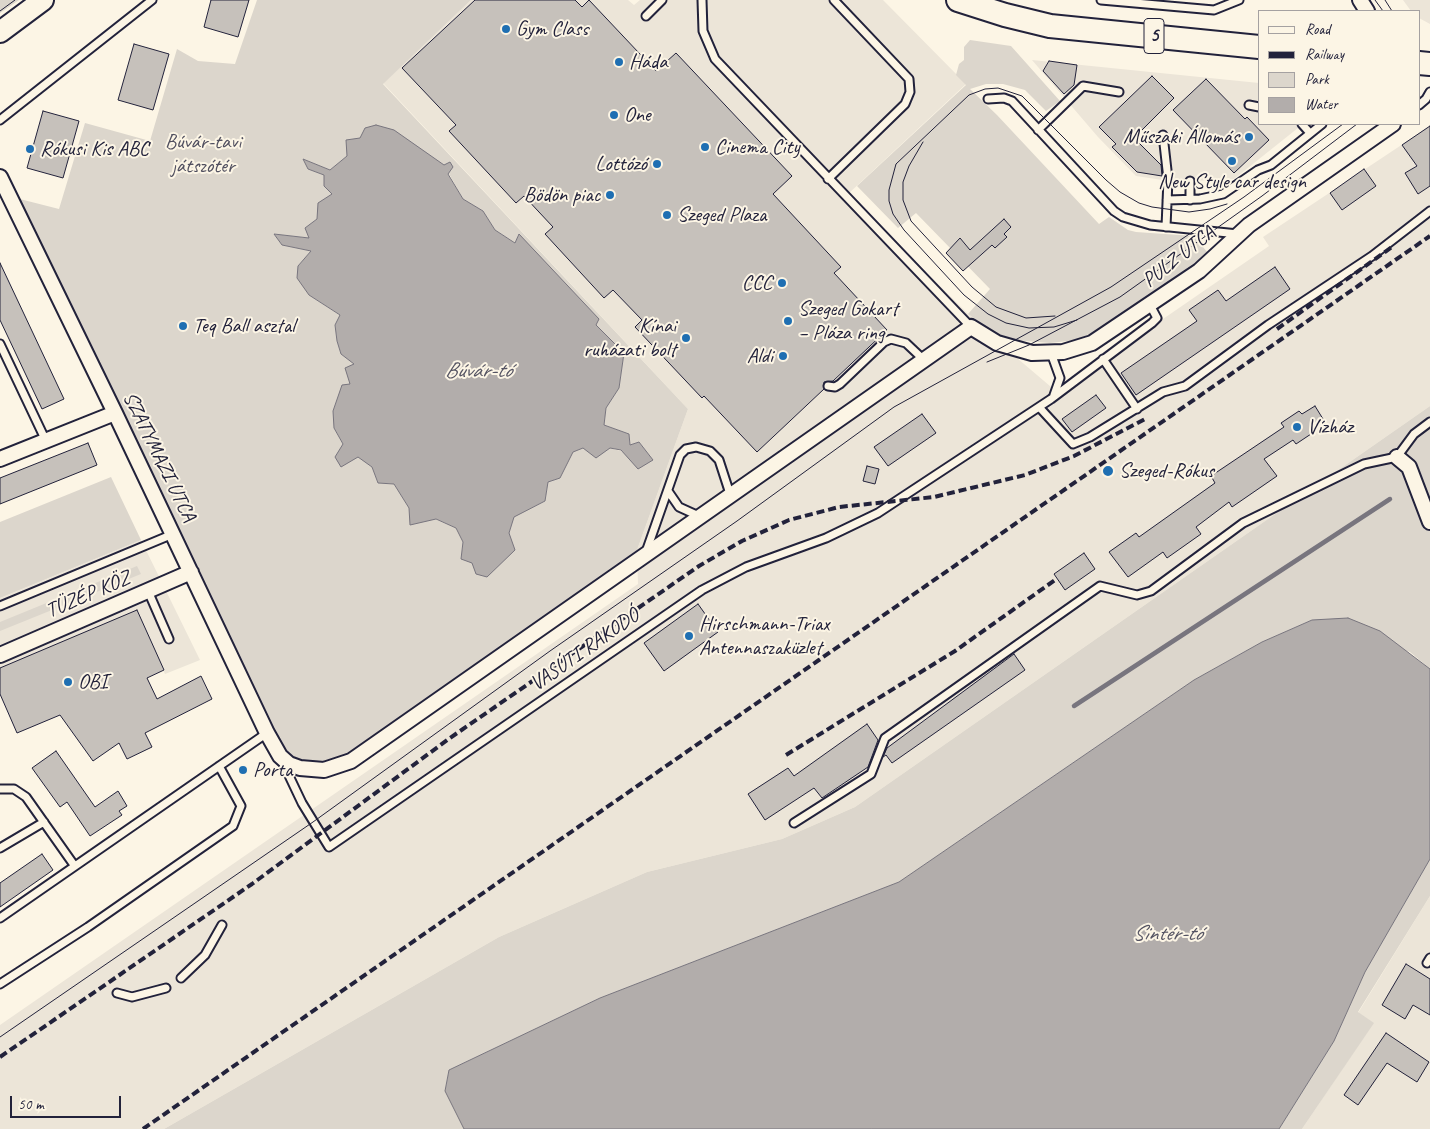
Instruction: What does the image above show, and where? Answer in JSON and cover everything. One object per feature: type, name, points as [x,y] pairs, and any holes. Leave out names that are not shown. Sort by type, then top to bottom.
[{"type":"main road","points":[[0,32],[43,0]]},
{"type":"main road","name":"5","points":[[958,0],[1005,15],[1050,26],[1258,47]]},
{"type":"street","name":"PULZ UTCA","points":[[971,328],[1007,347],[1032,353],[1051,353],[1077,349],[1092,343],[1199,270],[1239,234],[1392,125]]},
{"type":"street","name":"SZATYMAZI UTCA","points":[[0,177],[4,199],[115,413],[267,733],[280,756]]},
{"type":"street","points":[[280,756],[290,764],[312,770],[338,767],[351,761],[971,328]]},
{"type":"street","points":[[0,459],[115,413]]},
{"type":"street","points":[[1397,457],[1409,467],[1430,522]]},
{"type":"street","name":"TÜZÉP KÖZ","points":[[0,655],[191,572]]},
{"type":"lane","points":[[0,120],[152,0]]},
{"type":"lane","points":[[646,16],[662,0]]},
{"type":"lane","points":[[702,0],[704,31],[715,59],[828,180],[971,328]]},
{"type":"lane","points":[[828,180],[905,104],[910,92],[910,79],[834,0]]},
{"type":"lane","points":[[986,0],[1005,15]]},
{"type":"lane","points":[[1101,0],[1214,10],[1238,0]]},
{"type":"lane","points":[[1038,130],[1083,86],[1119,92]]},
{"type":"lane","points":[[988,99],[1004,98],[1012,101],[1114,210],[1133,221],[1166,227],[1239,234]]},
{"type":"lane","points":[[1249,105],[1258,107]]},
{"type":"lane","points":[[1303,125],[1310,133]]},
{"type":"lane","points":[[1167,200],[1190,200],[1211,197],[1232,188],[1258,170],[1272,165],[1321,125]]},
{"type":"lane","points":[[1163,135],[1168,179],[1166,227]]},
{"type":"lane","points":[[1190,181],[1190,200]]},
{"type":"lane","points":[[1039,407],[1073,444],[1109,426],[1163,392],[1185,386],[1268,325],[1372,256],[1430,211]]},
{"type":"lane","name":"VASÚTI RAKODÓ","points":[[280,756],[302,804],[329,847],[702,590],[746,566],[826,538],[878,513],[1039,407],[1155,321],[1156,314],[1150,305]]},
{"type":"lane","points":[[828,386],[833,387],[840,384],[884,342],[891,339],[906,342],[924,361]]},
{"type":"lane","points":[[0,344],[46,440]]},
{"type":"lane","points":[[1051,353],[1060,378],[1058,389],[1051,399]]},
{"type":"lane","points":[[1103,359],[1137,409]]},
{"type":"lane","points":[[794,823],[870,774],[885,738],[1100,586],[1137,595],[1151,591],[1243,523],[1364,464],[1397,457],[1414,434],[1430,422]]},
{"type":"lane","points":[[644,555],[680,455],[686,449],[696,447],[710,451],[719,460],[731,497]]},
{"type":"lane","points":[[668,491],[679,507],[702,517]]},
{"type":"lane","points":[[0,606],[173,534]]},
{"type":"lane","points":[[148,591],[169,639]]},
{"type":"lane","points":[[0,918],[267,733]]},
{"type":"lane","points":[[0,984],[88,927],[233,826],[241,806],[218,766]]},
{"type":"lane","points":[[0,789],[14,789],[26,796],[74,865]]},
{"type":"lane","points":[[0,848],[44,822]]},
{"type":"lane","points":[[181,978],[205,955],[222,925]]},
{"type":"lane","points":[[117,993],[132,997],[166,988]]},
{"type":"shaded area","points":[[471,0],[628,0],[634,5],[640,0],[883,0],[966,84],[848,194],[968,314],[997,334],[1013,340],[1004,347],[1057,392],[1269,246],[1263,237],[1430,126],[1430,406],[855,807],[782,839],[647,872],[499,937],[164,1129],[0,1129],[0,1025],[638,584],[637,550],[688,409],[383,83]]},
{"type":"shaded area","points":[[1403,0],[1430,0],[1430,24],[1420,19],[1420,10],[1410,10]]},
{"type":"shaded area","points":[[1032,60],[1258,83],[1258,125],[1302,125],[1234,179],[1176,182],[1136,176],[1098,137]]},
{"type":"shaded area","points":[[141,540],[200,660],[165,674],[163,670],[17,733],[0,694],[0,598]]},
{"type":"shaded area","points":[[1430,896],[1430,1129],[1302,1129],[1373,1023],[1358,1013]]},
{"type":"green space","points":[[0,0],[19,0],[0,13]]},
{"type":"green space","name":"Búvár-tavi játszótér","points":[[257,0],[471,0],[383,84],[688,409],[637,550],[414,716],[338,767],[289,764],[8,196],[59,209],[85,123],[150,141],[177,49],[198,61],[235,64]],"holes":[[[360,138],[430,157],[444,165],[463,199],[483,211],[495,230],[516,243],[518,235],[596,325],[624,353],[619,388],[606,408],[604,425],[629,434],[630,445],[639,442],[652,460],[610,448],[583,448],[572,452],[560,478],[548,481],[545,501],[514,516],[509,533],[461,559],[463,542],[456,528],[409,508],[394,484],[378,483],[372,467],[343,444],[334,428],[351,384],[355,364],[341,354],[337,341],[335,325],[341,316],[309,295],[298,266],[311,251],[282,245],[274,234],[310,238],[306,228],[317,219],[333,194],[324,175],[308,169],[303,159],[330,170],[347,156]]]},
{"type":"green space","points":[[970,40],[1011,46],[1060,101],[1046,111],[1025,90],[1003,84],[986,84],[970,89],[997,115],[1099,224],[1109,217],[1128,230],[1136,232],[1194,236],[1208,253],[1107,326],[1076,340],[1050,343],[1013,340],[997,334],[968,314],[990,289],[916,213],[898,228],[857,186],[966,85],[956,75],[959,64],[964,60],[964,47]]},
{"type":"green space","points":[[1430,406],[1430,496],[1427,499],[1430,509],[1430,669],[1410,652],[1312,620],[1262,642],[1194,680],[899,882],[600,998],[449,1070],[445,1091],[464,1129],[164,1129],[499,937],[647,872],[782,839],[855,807]]},
{"type":"green space","points":[[111,477],[141,540],[0,598],[0,522]]},
{"type":"green space","points":[[137,566],[141,574],[0,631],[0,622]]},
{"type":"green space","points":[[1430,859],[1430,896],[1358,1012],[1374,1023],[1302,1129],[1279,1129],[1334,1041],[1365,972]]},
{"type":"water","name":"Búvár-tó","points":[[376,125],[394,130],[444,165],[450,162],[453,167],[448,174],[463,199],[483,211],[495,230],[515,243],[519,234],[599,319],[596,325],[624,353],[619,388],[606,408],[604,425],[629,434],[630,445],[639,442],[653,460],[638,469],[621,450],[610,448],[596,458],[583,448],[573,452],[560,478],[548,482],[545,501],[514,517],[509,533],[515,550],[487,577],[476,574],[472,563],[461,559],[463,542],[456,528],[436,519],[410,525],[409,508],[394,484],[378,483],[372,467],[358,457],[341,467],[335,457],[343,444],[334,428],[333,411],[342,385],[350,384],[345,368],[354,364],[341,354],[337,341],[335,325],[340,315],[309,295],[297,278],[298,266],[311,251],[282,245],[274,234],[309,238],[305,228],[317,219],[318,203],[332,194],[324,186],[324,175],[308,169],[303,159],[330,170],[347,156],[346,140],[360,138],[365,128]]},
{"type":"water","name":"Sintér-tó","points":[[1348,618],[1380,631],[1430,669],[1430,859],[1365,972],[1334,1041],[1279,1129],[464,1129],[445,1091],[449,1070],[600,998],[899,882],[1194,680],[1262,642],[1312,620]]},
{"type":"building","points":[[211,0],[249,0],[238,37],[204,27]]},
{"type":"building","name":"Szeged Plaza","points":[[475,0],[575,0],[582,7],[589,0],[656,71],[676,53],[792,176],[773,194],[841,267],[834,273],[887,330],[833,381],[824,382],[824,389],[757,452],[704,396],[702,398],[635,327],[642,320],[613,290],[604,298],[545,234],[553,227],[524,196],[516,203],[449,131],[456,125],[402,68]]},
{"type":"building","points":[[134,44],[169,54],[153,110],[118,100]]},
{"type":"building","points":[[1049,61],[1077,65],[1074,85],[1064,94],[1043,71]]},
{"type":"building","points":[[1152,76],[1174,98],[1134,138],[1161,165],[1162,176],[1137,172],[1112,147],[1116,144],[1099,127]]},
{"type":"building","points":[[1206,79],[1245,119],[1247,117],[1269,140],[1234,173],[1173,110]]},
{"type":"building","points":[[43,111],[79,121],[63,178],[27,168]]},
{"type":"building","points":[[1430,126],[1430,186],[1418,194],[1405,173],[1417,166],[1402,145]]},
{"type":"building","points":[[1364,169],[1376,186],[1342,210],[1330,193]]},
{"type":"building","points":[[1004,219],[1011,227],[1004,234],[1007,237],[995,248],[992,245],[963,271],[946,253],[960,238],[970,250]]},
{"type":"building","points":[[0,263],[64,399],[42,409],[0,320]]},
{"type":"building","points":[[1275,267],[1290,289],[1136,395],[1121,373],[1197,321],[1189,310],[1218,290],[1226,301]]},
{"type":"building","points":[[1096,395],[1106,408],[1072,432],[1062,419]]},
{"type":"building","points":[[1315,406],[1323,419],[1311,428],[1314,432],[1296,444],[1293,440],[1264,459],[1277,476],[1232,507],[1229,502],[1196,527],[1201,534],[1167,558],[1163,552],[1128,577],[1109,552],[1136,533],[1139,537],[1215,483],[1211,476],[1284,427],[1281,423],[1299,411],[1302,414]]},
{"type":"building","points":[[922,414],[936,433],[888,466],[874,447]]},
{"type":"building","points":[[88,443],[97,465],[0,504],[0,478]]},
{"type":"building","points":[[867,466],[879,469],[875,484],[863,481]]},
{"type":"building","points":[[1084,553],[1095,569],[1065,590],[1054,574]]},
{"type":"building","points":[[698,604],[718,632],[664,671],[644,643]]},
{"type":"building","name":"OBI","points":[[137,610],[164,670],[147,678],[157,699],[201,676],[212,699],[145,733],[152,747],[127,759],[119,743],[93,761],[60,715],[17,733],[0,694],[0,668]]},
{"type":"building","points":[[1014,654],[1025,670],[892,763],[886,755],[883,757],[887,748]]},
{"type":"building","points":[[867,724],[878,740],[868,767],[822,798],[814,788],[765,820],[748,794],[788,768],[794,776]]},
{"type":"building","points":[[56,751],[95,807],[118,791],[127,806],[119,811],[122,815],[90,836],[67,802],[60,807],[32,768]]},
{"type":"building","points":[[42,854],[53,870],[0,907],[0,883]]},
{"type":"building","points":[[1406,964],[1430,979],[1430,1015],[1413,1005],[1405,1019],[1382,1005]]},
{"type":"building","points":[[1386,1033],[1429,1062],[1417,1082],[1387,1063],[1358,1105],[1344,1095]]},
{"type":"waterway","points":[[1074,706],[1390,499]]},
{"type":"tram line","points":[[0,11],[15,0]]},
{"type":"tram line","points":[[1375,0],[1382,10]]},
{"type":"tram line","points":[[1385,0],[1391,10]]},
{"type":"tram line","points":[[1077,320],[1054,327],[1029,328],[1006,323],[988,314],[964,295],[904,230],[893,214],[889,201],[889,190],[896,164],[969,95],[985,89],[998,88],[1022,96],[1106,180],[1120,192],[1139,203],[1152,207],[1189,212],[1227,204]]},
{"type":"tram line","points":[[0,1037],[313,822],[550,651],[737,521],[894,407],[1111,287],[1244,197],[1342,125]]},
{"type":"tram line","points":[[987,362],[1029,345],[1120,297],[1262,196],[1356,125]]},
{"type":"tram line","points":[[923,142],[909,166],[903,182],[903,200],[911,221],[972,287],[996,307],[1026,318],[1055,316]]},
{"type":"railway","points":[[143,1129],[1430,236]]},
{"type":"railway","points":[[1277,329],[1392,247]]},
{"type":"railway","points":[[0,1057],[252,884],[450,738],[699,566],[742,541],[789,520],[839,507],[934,497],[1025,475],[1074,456],[1147,418]]},
{"type":"railway","points":[[786,755],[955,651],[1055,580]]},
{"type":"place","name":"Gym Class","points":[[506,29]]},
{"type":"place","name":"Háda","points":[[619,62]]},
{"type":"place","name":"One","points":[[614,115]]},
{"type":"place","name":"Műszaki Állomás","points":[[1249,137]]},
{"type":"place","name":"Cinema City","points":[[705,147]]},
{"type":"place","name":"Rókusi Kis ABC","points":[[30,149]]},
{"type":"place","name":"New Style car design","points":[[1232,161]]},
{"type":"place","name":"Lottózó","points":[[657,164]]},
{"type":"place","name":"Bödön piac","points":[[610,195]]},
{"type":"place","name":"Szeged Plaza","points":[[667,215]]},
{"type":"place","name":"CCC","points":[[782,283]]},
{"type":"place","name":"Szeged Gokart – Pláza ring","points":[[788,321]]},
{"type":"place","name":"Teq Ball asztal","points":[[183,326]]},
{"type":"place","name":"Kínai ruházati bolt","points":[[686,338]]},
{"type":"place","name":"Aldi","points":[[783,356]]},
{"type":"place","name":"Vízház","points":[[1297,427]]},
{"type":"place","name":"Szeged-Rókus","points":[[1108,471]]},
{"type":"place","name":"Hirschmann-Triax Antennaszaküzlet","points":[[689,636]]},
{"type":"place","name":"OBI","points":[[68,682]]},
{"type":"place","name":"Porta","points":[[243,770]]}]
